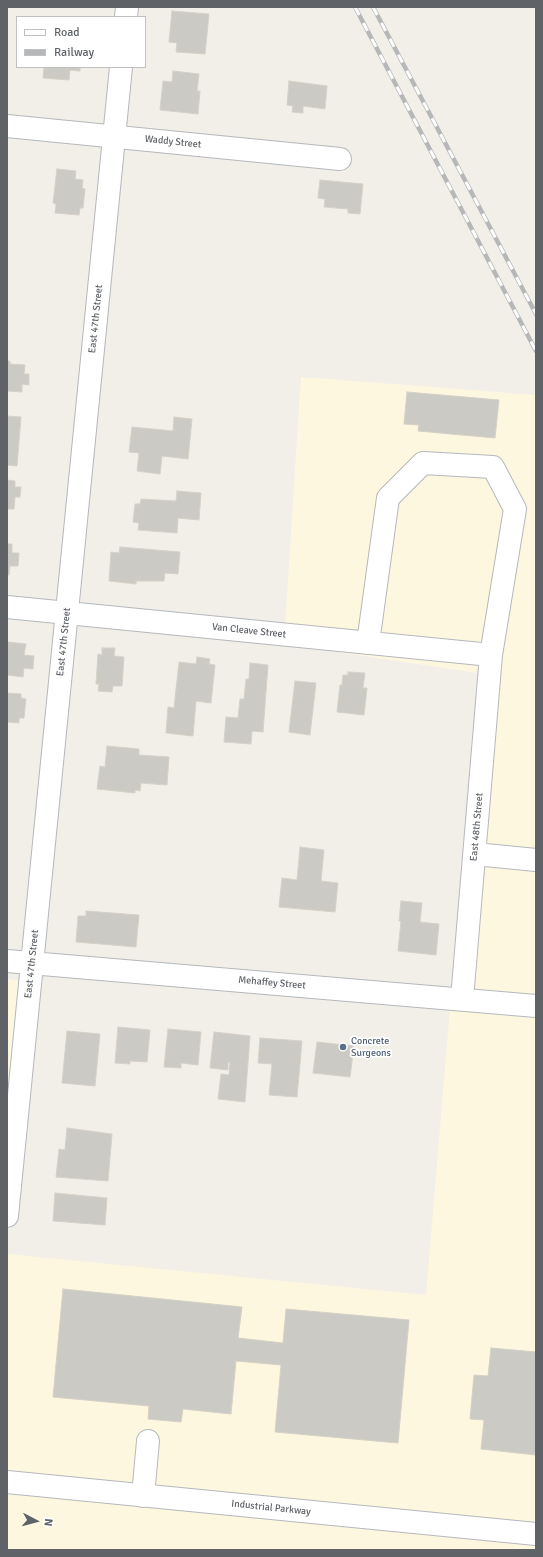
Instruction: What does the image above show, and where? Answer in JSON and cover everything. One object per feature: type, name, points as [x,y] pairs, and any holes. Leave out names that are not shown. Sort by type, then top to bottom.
[{"type":"street","name":"East 47th Street","points":[[7,1216],[121,68]]},
{"type":"street","name":"Waddy Street","points":[[7,126],[340,159]]},
{"type":"street","name":"East 48th Street","points":[[368,643],[388,498],[423,463],[494,467],[515,509],[491,656],[462,999]]},
{"type":"street","name":"Van Cleave Street","points":[[7,607],[491,656]]},
{"type":"street","points":[[474,854],[536,860]]},
{"type":"street","name":"Mehaffey Street","points":[[7,961],[536,1006]]},
{"type":"street","points":[[143,1496],[148,1441]]},
{"type":"street","name":"Industrial Parkway","points":[[7,1482],[536,1534]]},
{"type":"shaded area","points":[[301,377],[536,395],[536,1550],[7,1550],[7,1254],[426,1295],[478,673],[284,644]]},
{"type":"shaded area","points":[[7,979],[25,981],[7,1169]]},
{"type":"building","points":[[172,11],[209,14],[205,54],[176,52],[177,43],[169,42]]},
{"type":"building","points":[[44,68],[80,68],[80,71],[70,70],[69,80],[43,78]]},
{"type":"building","points":[[173,71],[199,74],[197,91],[200,91],[198,114],[160,110],[163,81],[172,82]]},
{"type":"building","points":[[289,81],[327,86],[325,109],[303,106],[303,113],[292,112],[293,106],[287,105]]},
{"type":"building","points":[[57,169],[76,171],[75,179],[83,180],[82,188],[85,189],[83,208],[80,208],[79,215],[55,213],[56,204],[53,203]]},
{"type":"building","points":[[320,180],[363,184],[360,214],[348,213],[348,209],[324,207],[325,199],[318,198]]},
{"type":"building","points":[[7,361],[10,361],[10,364],[25,365],[24,374],[29,374],[29,385],[22,384],[22,392],[7,391]]},
{"type":"building","points":[[407,392],[499,400],[495,438],[418,431],[419,425],[404,424]]},
{"type":"building","points":[[7,416],[21,417],[17,466],[7,465]]},
{"type":"building","points":[[174,417],[192,419],[188,459],[162,456],[160,474],[137,471],[139,453],[129,452],[132,427],[173,431]]},
{"type":"building","points":[[7,480],[15,481],[15,487],[21,487],[20,497],[15,497],[14,509],[7,509]]},
{"type":"building","points":[[177,491],[201,493],[199,520],[178,518],[177,533],[138,530],[139,523],[133,522],[135,504],[140,504],[141,499],[176,501]]},
{"type":"building","points":[[7,544],[12,544],[12,553],[19,553],[18,566],[10,566],[9,575],[7,575]]},
{"type":"building","points":[[120,547],[180,552],[178,574],[165,573],[164,581],[136,581],[136,584],[109,581],[111,552],[119,553]]},
{"type":"building","points":[[8,642],[26,644],[24,655],[34,656],[33,669],[24,668],[23,677],[7,675]]},
{"type":"building","points":[[102,648],[115,648],[114,656],[124,657],[122,686],[113,686],[112,692],[98,691],[99,684],[96,684],[98,654],[102,655]]},
{"type":"building","points":[[197,657],[210,659],[209,664],[215,665],[211,703],[196,701],[193,736],[166,733],[168,707],[174,708],[179,662],[196,664]]},
{"type":"building","points":[[250,663],[268,665],[263,732],[252,731],[251,744],[224,742],[226,717],[238,718],[240,699],[244,699],[246,679],[249,679]]},
{"type":"building","points":[[348,672],[365,673],[363,688],[367,688],[364,715],[337,712],[340,685],[342,685],[343,675],[348,675]]},
{"type":"building","points":[[295,681],[316,683],[310,735],[289,732]]},
{"type":"building","points":[[7,693],[21,694],[21,698],[26,699],[24,718],[19,718],[19,723],[7,722]]},
{"type":"building","points":[[107,746],[139,749],[139,755],[169,757],[167,785],[141,783],[140,791],[135,790],[135,793],[97,789],[100,766],[105,767]]},
{"type":"building","points":[[300,847],[324,850],[321,881],[338,883],[335,912],[279,907],[282,878],[297,880]]},
{"type":"building","points":[[401,901],[422,903],[420,922],[439,924],[436,955],[398,951]]},
{"type":"building","points":[[86,911],[139,915],[136,947],[76,942],[78,916],[86,916]]},
{"type":"building","points":[[118,1027],[150,1030],[147,1062],[130,1061],[130,1064],[115,1063]]},
{"type":"building","points":[[168,1029],[201,1032],[198,1065],[181,1063],[181,1068],[164,1067]]},
{"type":"building","points":[[67,1031],[100,1034],[95,1086],[62,1083]]},
{"type":"building","points":[[214,1032],[250,1036],[245,1102],[218,1099],[221,1074],[229,1075],[230,1063],[228,1062],[228,1070],[210,1068]]},
{"type":"building","points":[[260,1038],[302,1041],[297,1097],[269,1095],[272,1064],[258,1063]]},
{"type":"building","points":[[317,1042],[354,1046],[350,1077],[313,1073]]},
{"type":"building","points":[[67,1128],[112,1134],[108,1181],[56,1177],[59,1149],[65,1150]]},
{"type":"building","points":[[55,1193],[107,1198],[105,1225],[53,1221]]},
{"type":"building","points":[[63,1289],[242,1307],[238,1338],[283,1343],[286,1309],[409,1320],[398,1443],[275,1432],[281,1365],[236,1361],[231,1414],[183,1409],[181,1422],[148,1419],[149,1406],[53,1397]]},
{"type":"building","points":[[491,1348],[536,1352],[536,1455],[481,1449],[484,1420],[470,1419],[474,1375],[488,1376]]},
{"type":"railway","points":[[355,7],[536,351]]},
{"type":"railway","points":[[373,7],[536,314]]},
{"type":"place","name":"Concrete Surgeons","points":[[343,1047]]}]
